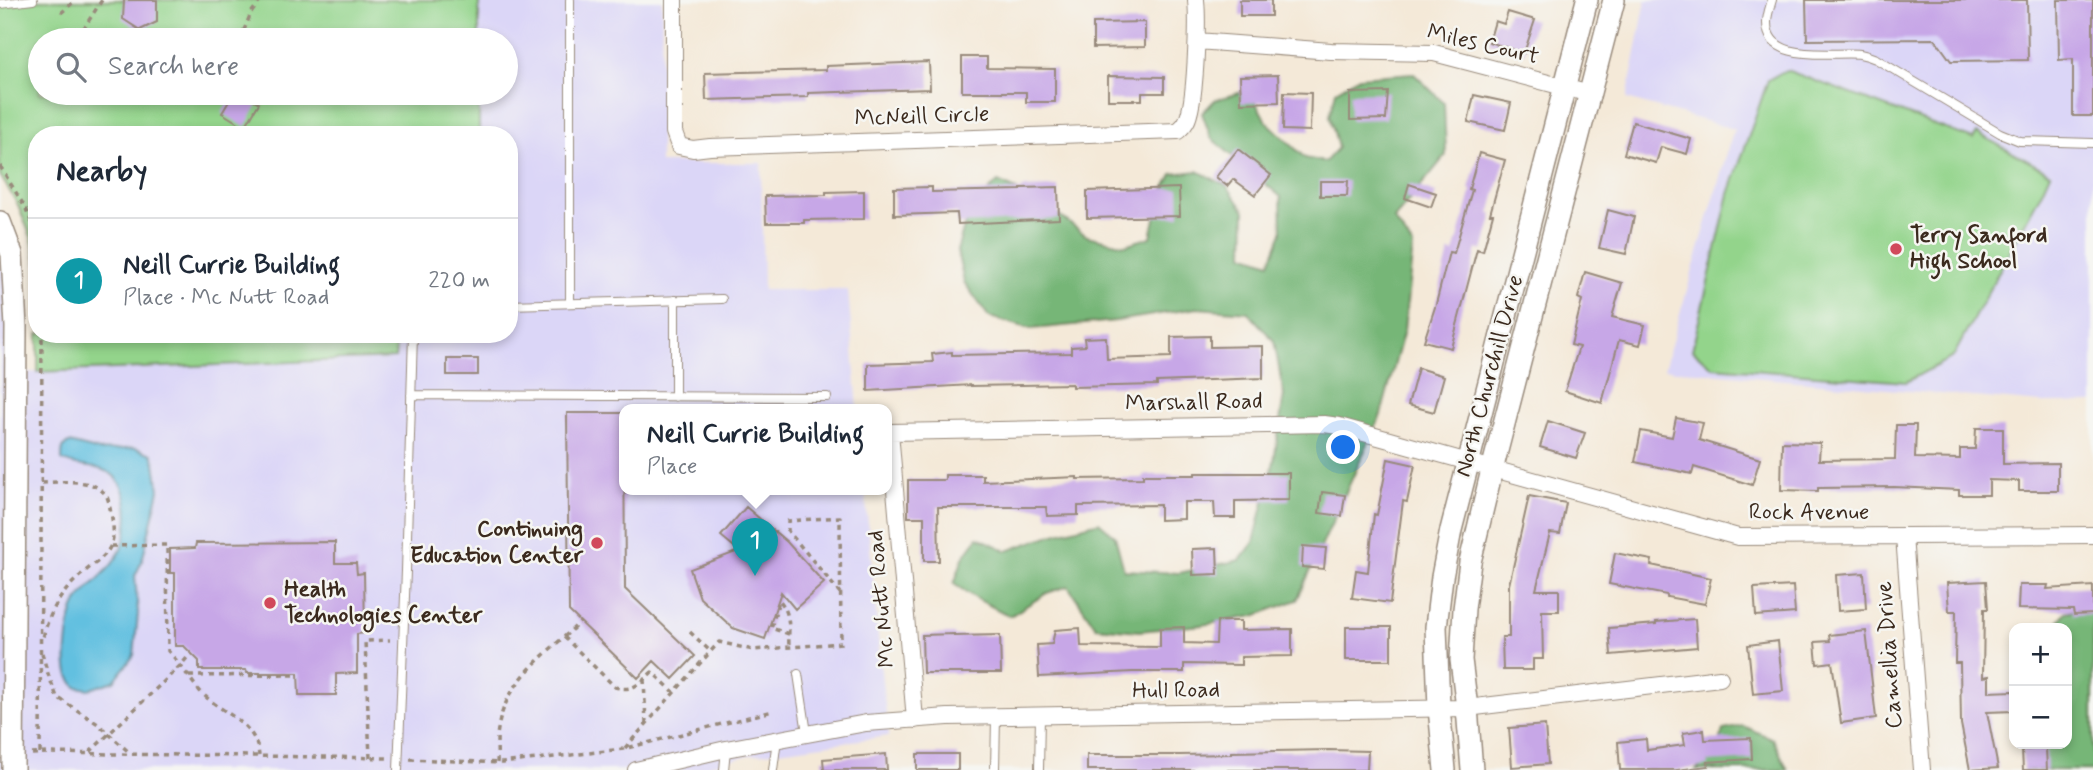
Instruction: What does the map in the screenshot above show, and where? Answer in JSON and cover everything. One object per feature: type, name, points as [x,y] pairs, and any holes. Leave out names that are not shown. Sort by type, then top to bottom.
[{"type":"street","name":"McNeill Circle","points":[[674,0],[674,132],[679,146],[693,149],[1178,131],[1187,121],[1192,100],[1197,41],[1196,0]]},
{"type":"street","name":"North Churchill Drive","points":[[1445,770],[1438,708],[1436,627],[1442,577],[1451,530],[1587,0]]},
{"type":"street","name":"North Churchill Drive","points":[[1472,770],[1461,660],[1470,562],[1614,0]]},
{"type":"street","name":"Miles Court","points":[[1197,41],[1331,51],[1434,53],[1590,94]]},
{"type":"street","points":[[0,222],[12,254],[13,770]]},
{"type":"street","name":"Marshall Road","points":[[892,432],[1324,424],[1492,470]]},
{"type":"street","name":"Rock Avenue","points":[[1492,470],[1738,537],[2093,535]]},
{"type":"street","name":"Mc Nutt Road","points":[[892,475],[915,720]]},
{"type":"street","name":"Camellia Drive","points":[[1904,536],[1922,770]]},
{"type":"street","name":"Hull Road","points":[[636,770],[726,749],[866,723],[996,717],[1467,708],[1720,678]]},
{"type":"lane","points":[[0,4],[33,0]]},
{"type":"lane","points":[[569,303],[570,0]]},
{"type":"lane","points":[[1772,0],[1767,23],[1771,37],[1782,48],[1797,54],[1862,54],[1876,59],[2000,134],[2020,141],[2093,143]]},
{"type":"lane","points":[[518,305],[722,299]]},
{"type":"lane","points":[[675,300],[675,397]]},
{"type":"lane","points":[[398,770],[413,343]]},
{"type":"lane","points":[[411,395],[827,397]]},
{"type":"lane","points":[[798,674],[807,733]]},
{"type":"lane","points":[[1039,770],[1040,716]]},
{"type":"lane","points":[[995,770],[996,717]]},
{"type":"lane","points":[[773,770],[777,739]]},
{"type":"lane","points":[[724,770],[726,749]]},
{"type":"path","points":[[61,13],[76,0]]},
{"type":"path","points":[[84,28],[102,0]]},
{"type":"path","points":[[245,28],[251,13],[261,0]]},
{"type":"path","points":[[0,166],[28,214]]},
{"type":"path","points":[[40,753],[42,343]]},
{"type":"path","points":[[42,483],[94,485],[107,497],[114,537],[111,546],[103,558],[63,592],[48,620],[41,646],[57,697],[98,724],[132,754]]},
{"type":"path","points":[[623,749],[719,642],[753,650],[841,643],[840,517],[788,521],[788,531],[840,593]]},
{"type":"path","points":[[111,546],[167,545],[168,651],[200,691],[253,733],[259,756]]},
{"type":"path","points":[[789,634],[771,628],[779,600],[788,611],[789,634],[789,647]]},
{"type":"path","points":[[498,763],[498,729],[505,705],[517,682],[580,622]]},
{"type":"path","points":[[690,632],[710,652]]},
{"type":"path","points":[[564,637],[615,687],[625,690],[634,688],[652,672],[674,692]]},
{"type":"path","points":[[370,758],[366,641],[403,640]]},
{"type":"path","points":[[89,753],[191,653]]},
{"type":"path","points":[[189,676],[296,676]]},
{"type":"path","points":[[644,679],[646,724]]},
{"type":"shaded area","points":[[477,0],[662,0],[660,163],[761,163],[763,290],[848,290],[858,404],[619,404],[619,495],[865,495],[889,736],[749,755],[691,770],[0,770],[0,225],[16,373],[395,358],[396,343],[518,343],[518,126],[478,126],[478,105],[518,105],[518,28],[477,28]]},
{"type":"shaded area","name":"Terry Sanford High School","points":[[1646,0],[2093,0],[2093,403],[2042,403],[1664,369],[1734,129],[1627,99]]},
{"type":"green space","points":[[0,0],[479,0],[479,28],[28,28],[28,105],[479,105],[479,126],[28,126],[28,229],[18,205],[0,175]]},
{"type":"green space","points":[[1786,70],[1973,139],[1977,133],[2050,173],[1953,357],[1906,382],[1713,367],[1692,350],[1729,194],[1768,80]]},
{"type":"green space","points":[[1413,73],[1444,103],[1446,155],[1394,219],[1413,246],[1404,330],[1381,415],[1297,600],[1254,616],[1202,625],[1139,631],[1096,627],[1068,586],[1047,593],[1010,616],[954,584],[963,558],[978,537],[1007,551],[1099,522],[1115,536],[1124,570],[1179,573],[1240,560],[1254,542],[1274,461],[1284,395],[1274,341],[1248,312],[1197,308],[1116,321],[1031,329],[989,317],[964,282],[957,251],[969,209],[998,182],[1037,199],[1087,236],[1125,245],[1151,237],[1159,200],[1172,174],[1198,171],[1227,186],[1245,211],[1244,254],[1270,263],[1282,232],[1281,197],[1211,138],[1202,113],[1215,100],[1249,90],[1266,121],[1305,158],[1325,162],[1338,148],[1330,116],[1336,91],[1359,77]]},
{"type":"green space","points":[[38,343],[396,343],[395,358],[38,372]]},
{"type":"green space","points":[[2093,607],[2093,770],[2025,770],[2028,749],[2072,749],[2072,623],[2058,623],[2065,612]]},
{"type":"green space","points":[[1743,726],[1773,739],[1788,770],[1696,770],[1717,749],[1723,730]]},
{"type":"water","points":[[69,443],[100,451],[136,448],[152,454],[159,490],[142,561],[135,576],[138,613],[134,655],[114,681],[90,689],[76,687],[68,673],[67,648],[71,618],[80,598],[111,566],[120,551],[128,520],[127,508],[122,488],[112,474],[62,460],[62,452]]},
{"type":"building","points":[[124,0],[157,0],[157,22],[144,28],[137,28],[123,19]]},
{"type":"building","points":[[1240,0],[1271,0],[1271,16],[1240,16]]},
{"type":"building","points":[[1806,0],[2027,0],[2028,60],[1951,61],[1935,39],[1807,40]]},
{"type":"building","points":[[2058,0],[2093,0],[2093,116],[2073,116],[2073,59],[2059,60]]},
{"type":"building","points":[[1508,12],[1535,20],[1524,53],[1489,42],[1495,21],[1504,24]]},
{"type":"building","points":[[1145,22],[1145,47],[1093,48],[1093,23]]},
{"type":"building","points":[[962,57],[987,57],[987,68],[1055,69],[1055,102],[1026,102],[1026,92],[962,92]]},
{"type":"building","points":[[929,62],[930,89],[706,100],[705,73],[826,70],[826,66]]},
{"type":"building","points":[[1278,75],[1279,102],[1241,103],[1240,76]]},
{"type":"building","points":[[1108,76],[1164,77],[1164,93],[1142,93],[1142,100],[1108,100]]},
{"type":"building","points":[[1284,92],[1311,93],[1310,131],[1283,130]]},
{"type":"building","points":[[1388,92],[1386,119],[1350,120],[1350,93]]},
{"type":"building","points":[[1474,95],[1511,103],[1505,130],[1468,122]]},
{"type":"building","points":[[227,105],[258,105],[246,126],[222,113]]},
{"type":"building","points":[[1633,122],[1691,139],[1687,154],[1661,147],[1656,163],[1624,154]]},
{"type":"building","points":[[1238,149],[1271,175],[1255,195],[1233,179],[1227,186],[1216,177]]},
{"type":"building","points":[[1479,153],[1505,160],[1483,251],[1477,249],[1451,348],[1424,341],[1449,252],[1454,253],[1472,190],[1469,189]]},
{"type":"building","points":[[1320,181],[1348,181],[1347,196],[1320,196]]},
{"type":"building","points":[[1409,184],[1436,193],[1431,207],[1405,198]]},
{"type":"building","points":[[932,187],[932,192],[1058,187],[1059,219],[958,224],[957,213],[894,215],[894,188]]},
{"type":"building","points":[[1179,188],[1180,216],[1087,218],[1087,191]]},
{"type":"building","points":[[864,191],[864,219],[766,223],[765,196]]},
{"type":"building","points":[[1608,210],[1634,217],[1626,254],[1599,248]]},
{"type":"building","points":[[1585,272],[1622,283],[1612,317],[1645,325],[1640,345],[1619,340],[1602,403],[1565,391],[1579,347],[1571,345],[1582,300],[1578,298]]},
{"type":"building","points":[[1210,336],[1210,347],[1263,346],[1263,378],[1157,382],[1157,385],[971,385],[868,391],[868,364],[933,362],[932,354],[952,352],[952,355],[1071,353],[1071,347],[1085,346],[1084,338],[1106,337],[1107,359],[1171,357],[1171,337]]},
{"type":"building","points":[[447,359],[478,359],[478,375],[447,375]]},
{"type":"building","points":[[1418,368],[1444,376],[1434,412],[1408,405]]},
{"type":"building","name":"Continuing Education Center","points":[[567,413],[619,413],[619,495],[624,495],[625,589],[695,656],[673,679],[654,661],[638,678],[569,611]]},
{"type":"building","points":[[1676,418],[1703,423],[1699,440],[1760,459],[1752,485],[1694,467],[1692,474],[1635,462],[1641,431],[1672,437]]},
{"type":"building","points":[[1548,421],[1585,433],[1576,458],[1540,447]]},
{"type":"building","points":[[1896,425],[1916,425],[1915,458],[1960,459],[1960,449],[1975,449],[1976,428],[2003,428],[2003,464],[2058,463],[2058,491],[2019,491],[2019,481],[1989,480],[1989,495],[1959,495],[1959,490],[1894,487],[1781,490],[1782,442],[1820,443],[1819,460],[1895,459]]},
{"type":"building","points":[[1388,459],[1415,465],[1407,502],[1403,501],[1390,603],[1352,598],[1356,570],[1368,572],[1374,514],[1377,515]]},
{"type":"building","points":[[1289,473],[1289,500],[1235,501],[1235,518],[1215,518],[1214,502],[1184,502],[1184,519],[1160,520],[1160,505],[1078,506],[1078,515],[1047,516],[1046,507],[938,507],[939,561],[924,561],[924,517],[908,517],[908,480],[945,480],[945,475],[983,475],[983,481],[1077,477],[1143,478],[1143,475]]},
{"type":"building","points":[[1322,492],[1345,495],[1342,516],[1319,513]]},
{"type":"building","points":[[1529,496],[1566,503],[1560,534],[1550,533],[1536,590],[1559,590],[1559,611],[1542,611],[1543,659],[1533,659],[1533,670],[1503,670],[1502,637],[1509,637],[1509,585]]},
{"type":"building","points":[[746,507],[787,542],[824,583],[795,609],[781,592],[765,639],[733,628],[700,598],[690,569],[739,551],[721,536]]},
{"type":"building","name":"Health Technologies Center","points":[[335,542],[335,563],[356,563],[357,574],[364,573],[365,633],[357,634],[357,673],[336,674],[336,695],[299,695],[298,673],[199,670],[199,661],[184,646],[175,646],[175,573],[170,573],[170,549],[195,548],[196,543]]},
{"type":"building","points":[[1303,546],[1326,548],[1324,569],[1302,567]]},
{"type":"building","points":[[1217,548],[1218,574],[1193,575],[1192,549]]},
{"type":"building","points":[[1615,553],[1652,560],[1651,565],[1711,578],[1705,604],[1609,584]]},
{"type":"building","points":[[1864,573],[1866,609],[1838,611],[1836,575]]},
{"type":"building","points":[[1986,581],[1988,609],[1984,609],[1983,677],[1989,676],[1989,692],[2009,691],[2009,711],[1987,712],[1998,768],[1970,770],[1961,724],[1960,663],[1955,663],[1956,611],[1949,611],[1947,583]]},
{"type":"building","points":[[2019,585],[2048,585],[2047,589],[2093,586],[2093,614],[2074,615],[2073,610],[2018,609]]},
{"type":"building","points":[[1793,586],[1795,613],[1756,616],[1754,588]]},
{"type":"building","points":[[1695,619],[1697,647],[1611,655],[1609,628]]},
{"type":"building","points":[[1217,621],[1241,621],[1241,630],[1292,629],[1292,656],[1241,657],[1241,665],[1184,664],[1184,672],[1039,677],[1037,645],[1052,644],[1055,630],[1080,628],[1081,646],[1160,647],[1160,628],[1184,627],[1184,643],[1216,644]]},
{"type":"building","points":[[1346,627],[1391,627],[1391,660],[1346,660]]},
{"type":"building","points":[[1866,631],[1876,718],[1841,723],[1832,662],[1817,664],[1815,642],[1830,641],[1829,635]]},
{"type":"building","points":[[922,635],[1000,635],[1001,673],[923,673]]},
{"type":"building","points":[[1778,641],[1783,691],[1753,694],[1748,645]]},
{"type":"building","points":[[1545,725],[1548,764],[1512,767],[1509,728]]},
{"type":"building","points":[[1704,730],[1705,740],[1751,738],[1752,759],[1707,762],[1708,766],[1677,770],[1620,770],[1618,742],[1646,739],[1647,750],[1685,745],[1683,733]]},
{"type":"building","points":[[2046,749],[2047,770],[2023,770],[2022,750]]},
{"type":"building","points":[[1368,751],[1367,770],[1087,770],[1087,755]]},
{"type":"building","points":[[886,754],[887,770],[824,770],[823,759]]},
{"type":"building","points":[[917,754],[958,754],[958,770],[917,770]]},
{"type":"place","name":"Terry Sanford High School","points":[[1896,249]]},
{"type":"place","name":"Continuing Education Center","points":[[597,543]]},
{"type":"place","name":"Neill Currie Building","points":[[755,576]]},
{"type":"place","name":"Health Technologies Center","points":[[270,603]]}]
